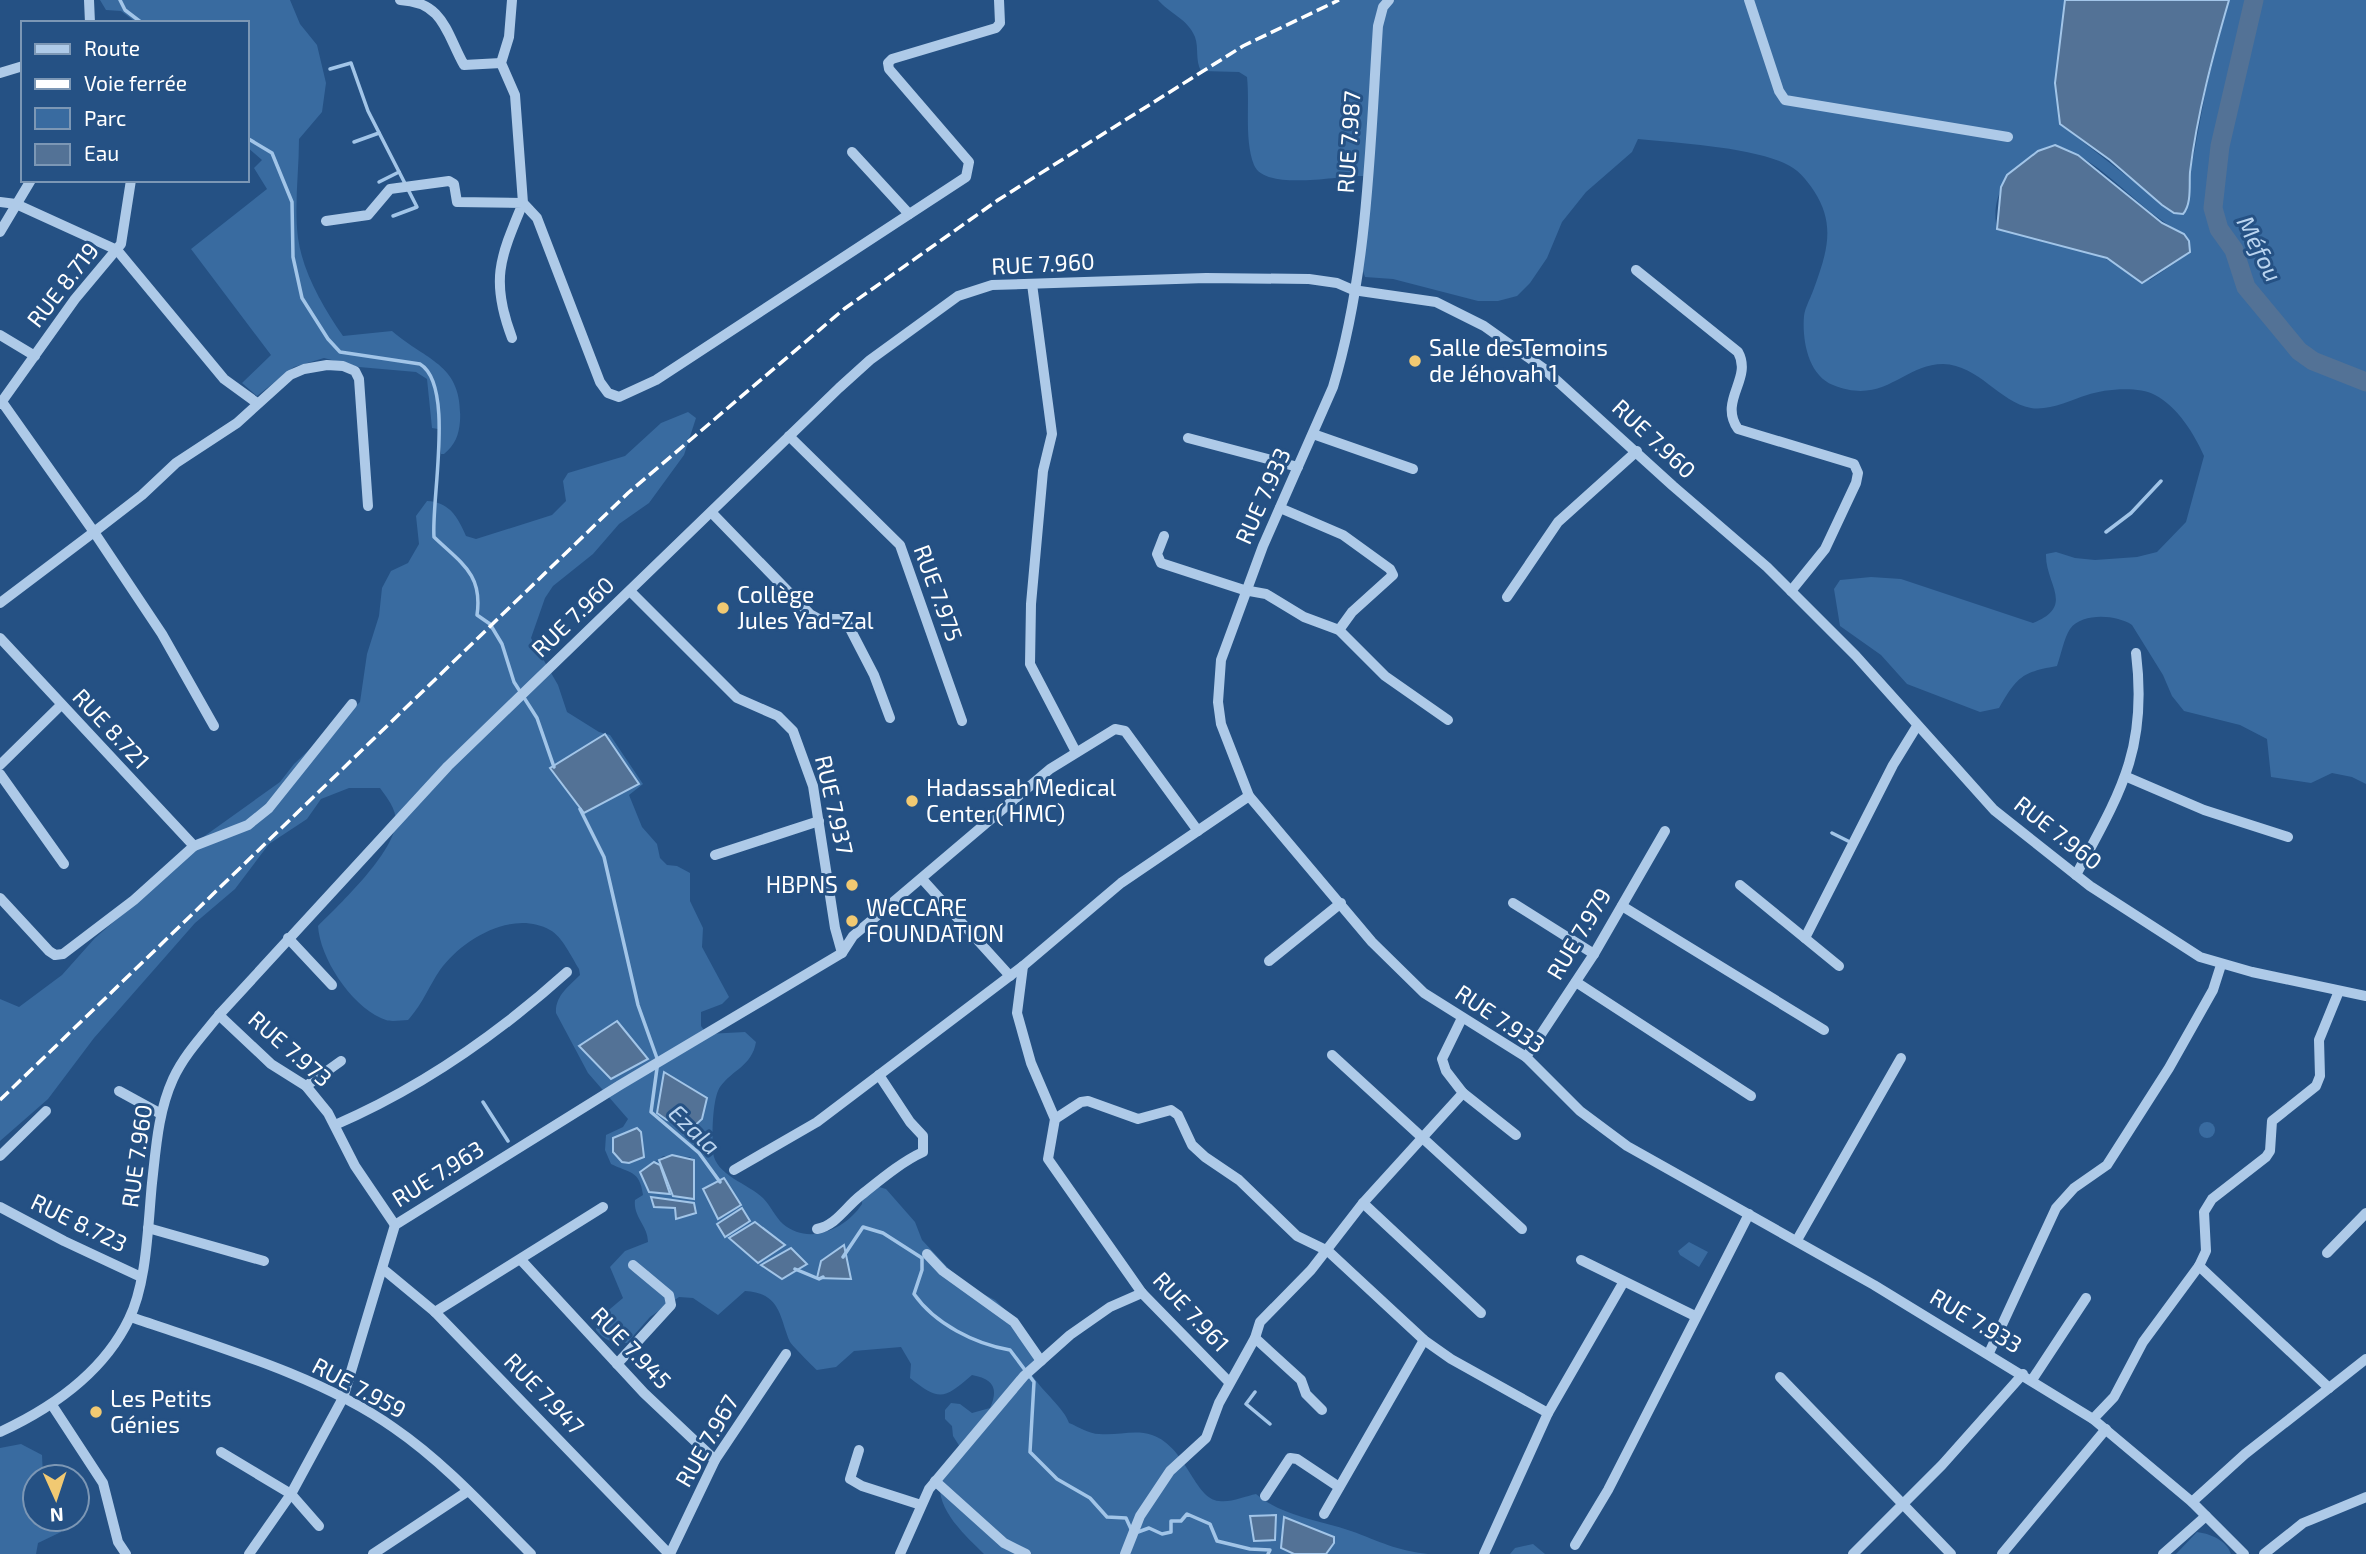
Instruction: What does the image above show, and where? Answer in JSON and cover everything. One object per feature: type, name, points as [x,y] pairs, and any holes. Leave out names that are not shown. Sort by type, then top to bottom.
[{"type":"street","points":[[89,0],[90,21]]},
{"type":"street","points":[[400,0],[415,0],[441,16],[464,65],[501,63]]},
{"type":"street","points":[[512,0],[509,37],[501,63],[515,95],[523,203],[498,272],[501,310],[512,338]]},
{"type":"street","points":[[326,221],[368,215],[390,189],[412,187],[426,182],[449,181],[454,184],[457,202],[523,203],[537,218],[600,382],[608,393],[620,397],[656,380],[966,177],[970,169],[969,162],[889,69],[888,63],[892,59],[996,28],[1000,23],[999,0]]},
{"type":"street","name":"RUE 7.987","points":[[1353,290],[1362,243],[1378,26],[1383,7],[1390,0]]},
{"type":"street","points":[[1749,0],[1779,91],[1785,100],[2008,137]]},
{"type":"street","points":[[0,73],[21,67]]},
{"type":"street","points":[[852,152],[909,214]]},
{"type":"street","points":[[0,232],[30,182]]},
{"type":"street","name":"RUE 8.719","points":[[1,403],[75,299],[117,250],[125,233],[131,182]]},
{"type":"street","points":[[0,202],[16,204],[117,250],[224,379],[257,403]]},
{"type":"street","points":[[1636,270],[1738,352],[1742,369],[1730,407],[1731,418],[1738,429],[1854,464],[1858,473],[1856,483],[1825,549],[1791,591]]},
{"type":"street","name":"RUE 7.960","points":[[0,1432],[52,1405],[97,1365],[114,1345],[131,1317],[141,1277],[161,1114],[185,1057],[219,1015],[448,766],[789,436],[870,360],[958,296],[992,285],[1206,278],[1309,279],[1337,283],[1353,290],[1436,302],[1465,315],[1543,368],[1791,591],[1856,656],[1994,810],[2076,875],[2160,934],[2200,957],[2221,965],[2366,996]]},
{"type":"street","points":[[1031,284],[1052,434],[1043,471],[1031,604],[1030,664],[1076,751]]},
{"type":"street","name":"RUE 7.933","points":[[1353,290],[1343,352],[1313,435],[1244,590],[1221,660],[1217,702],[1227,743],[1249,796],[1401,973],[1424,993],[1526,1057],[1580,1111],[1662,1167],[1797,1240],[1989,1353],[2093,1419],[2192,1502],[2244,1554]]},
{"type":"street","points":[[0,335],[35,356]]},
{"type":"street","points":[[2,597],[142,495],[176,463],[237,423],[290,375],[304,369],[327,365],[343,366],[355,371],[359,379],[368,506]]},
{"type":"street","points":[[1,403],[94,531],[162,634],[214,726]]},
{"type":"street","points":[[1313,435],[1413,469]]},
{"type":"street","name":"RUE 7.975","points":[[789,436],[900,545],[962,721]]},
{"type":"street","points":[[1188,439],[1298,467]]},
{"type":"street","points":[[1507,597],[1558,522],[1637,451]]},
{"type":"street","points":[[1280,508],[1343,536],[1390,569],[1393,575],[1352,612],[1339,630]]},
{"type":"street","points":[[712,513],[810,614],[819,618],[845,619],[874,675],[890,718]]},
{"type":"street","points":[[1164,536],[1157,554],[1161,563],[1244,590],[1272,596],[1304,617],[1339,630],[1385,676],[1448,720]]},
{"type":"street","name":"RUE 7.937","points":[[630,591],[737,698],[778,716],[793,731],[813,786],[835,928],[842,953]]},
{"type":"street","name":"RUE 8.721","points":[[0,638],[60,706],[194,846]]},
{"type":"street","points":[[2076,875],[2127,777],[2140,707],[2136,653]]},
{"type":"street","points":[[0,898],[49,951],[64,954],[134,900],[194,846],[248,825],[269,808],[352,704]]},
{"type":"street","points":[[0,765],[60,706]]},
{"type":"street","points":[[1805,938],[1893,765],[1917,726]]},
{"type":"street","points":[[842,953],[853,936],[923,880],[1050,769],[1104,733],[1115,729],[1125,731],[1198,831]]},
{"type":"street","points":[[0,774],[64,864]]},
{"type":"street","points":[[2127,777],[2204,810],[2288,837]]},
{"type":"street","points":[[734,1170],[817,1122],[1023,966],[1121,883],[1249,796]]},
{"type":"street","points":[[715,855],[819,821]]},
{"type":"street","name":"RUE 7.979","points":[[1526,1057],[1594,954],[1665,831]]},
{"type":"street","points":[[923,880],[1010,976]]},
{"type":"street","points":[[1740,885],[1839,966]]},
{"type":"street","points":[[1269,961],[1341,903]]},
{"type":"street","points":[[1513,903],[1594,954]]},
{"type":"street","points":[[1622,906],[1824,1030]]},
{"type":"street","points":[[288,938],[332,985]]},
{"type":"street","name":"RUE 7.963","points":[[248,1554],[291,1494],[343,1398],[395,1226],[620,1085],[842,953]]},
{"type":"street","points":[[1989,1353],[2056,1208],[2074,1188],[2107,1165],[2169,1068],[2213,990],[2221,965]]},
{"type":"street","points":[[1023,966],[1017,1013],[1031,1063],[1055,1119],[1081,1102],[1088,1101],[1138,1119],[1171,1110],[1178,1115],[1192,1145],[1205,1157],[1239,1180],[1297,1236],[1328,1251],[1424,1339],[1451,1360],[1548,1413]]},
{"type":"street","points":[[335,1125],[446,1069],[526,1009],[568,972]]},
{"type":"street","points":[[1576,982],[1751,1096]]},
{"type":"street","points":[[2093,1419],[2119,1390],[2143,1342],[2199,1266],[2206,1251],[2204,1212],[2212,1199],[2266,1157],[2270,1151],[2272,1121],[2316,1086],[2320,1076],[2319,1040],[2339,991]]},
{"type":"street","name":"RUE 7.973","points":[[219,1015],[271,1063],[306,1086],[335,1125],[355,1166],[395,1226]]},
{"type":"street","points":[[1462,1018],[1442,1059],[1446,1071],[1463,1093],[1516,1135]]},
{"type":"street","points":[[1332,1055],[1522,1229]]},
{"type":"street","points":[[1797,1240],[1901,1058]]},
{"type":"street","points":[[306,1086],[341,1061]]},
{"type":"street","points":[[817,1229],[825,1227],[858,1197],[923,1152],[923,1136],[910,1122],[878,1075]]},
{"type":"street","points":[[119,1091],[161,1114]]},
{"type":"street","name":"RUE 7.961","points":[[1055,1119],[1048,1158],[1142,1293],[1229,1382],[1255,1338],[1260,1322],[1328,1251],[1363,1203],[1463,1093]]},
{"type":"street","points":[[0,1156],[46,1111]]},
{"type":"street","points":[[1363,1203],[1481,1313]]},
{"type":"street","name":"RUE 8.723","points":[[0,1207],[141,1277]]},
{"type":"street","points":[[435,1312],[603,1207]]},
{"type":"street","points":[[2327,1254],[2366,1213]]},
{"type":"street","points":[[1575,1545],[1608,1490],[1749,1214]]},
{"type":"street","points":[[148,1228],[264,1261]]},
{"type":"street","points":[[927,1254],[943,1270],[1014,1322],[1041,1361]]},
{"type":"street","name":"RUE 7.945","points":[[521,1260],[617,1364],[715,1460]]},
{"type":"street","points":[[1581,1261],[1695,1316]]},
{"type":"street","points":[[617,1364],[671,1306],[669,1295],[633,1265]]},
{"type":"street","points":[[2199,1266],[2329,1388]]},
{"type":"street","name":"RUE 7.947","points":[[383,1269],[435,1312],[669,1554]]},
{"type":"street","points":[[1484,1554],[1548,1413],[1623,1283]]},
{"type":"street","points":[[900,1554],[921,1505],[935,1481],[1028,1373],[1070,1335],[1110,1307],[1142,1293]]},
{"type":"street","points":[[1853,1554],[2028,1377],[2086,1298]]},
{"type":"street","name":"RUE 7.959","points":[[131,1317],[343,1398],[395,1428],[468,1491],[531,1554]]},
{"type":"street","points":[[1255,1338],[1301,1380],[1306,1394],[1322,1410]]},
{"type":"street","points":[[1324,1514],[1424,1339]]},
{"type":"street","name":"RUE 7.967","points":[[669,1554],[715,1460],[786,1353]]},
{"type":"street","points":[[2192,1502],[2245,1454],[2366,1359]]},
{"type":"street","points":[[1780,1377],[1951,1554]]},
{"type":"street","points":[[1125,1554],[1140,1516],[1170,1471],[1206,1438],[1229,1382]]},
{"type":"street","points":[[52,1405],[103,1483],[118,1542],[126,1554]]},
{"type":"street","points":[[2002,1554],[2106,1429]]},
{"type":"street","points":[[859,1450],[850,1479],[862,1486],[921,1505]]},
{"type":"street","points":[[221,1452],[291,1494],[319,1525]]},
{"type":"street","points":[[1265,1496],[1290,1458],[1297,1459],[1339,1487]]},
{"type":"street","points":[[935,1481],[1004,1543],[1026,1554]]},
{"type":"street","points":[[373,1554],[468,1491]]},
{"type":"street","points":[[2264,1554],[2303,1523],[2366,1497]]},
{"type":"street","points":[[2162,1554],[2206,1516]]},
{"type":"green space","points":[[100,0],[290,0],[300,24],[317,45],[326,83],[322,112],[299,139],[297,226],[304,264],[321,301],[343,336],[392,331],[441,366],[449,376],[456,387],[460,421],[456,439],[444,454],[441,454],[438,429],[432,428],[427,379],[416,372],[359,367],[324,358],[294,367],[257,396],[242,383],[271,355],[191,249],[267,189],[254,168],[262,160],[248,148],[248,21],[134,21],[121,11],[106,10]]},
{"type":"green space","points":[[1158,0],[2065,0],[2055,83],[2060,124],[2174,213],[2187,210],[2191,169],[2207,84],[2229,0],[2366,0],[2366,784],[2352,777],[2332,773],[2311,783],[2271,777],[2267,739],[2240,725],[2184,711],[2172,696],[2163,675],[2132,625],[2118,619],[2091,618],[2076,624],[2068,633],[2057,666],[2028,674],[2016,683],[1999,708],[1980,712],[1907,684],[1881,655],[1840,626],[1834,589],[1840,580],[1871,577],[1901,579],[2033,623],[2046,616],[2056,602],[2046,554],[2056,552],[2095,560],[2137,557],[2157,552],[2186,522],[2204,456],[2184,422],[2163,400],[2148,392],[2121,389],[2094,393],[2052,407],[2031,408],[2009,399],[1967,370],[1943,364],[1916,370],[1880,388],[1866,391],[1851,390],[1824,380],[1808,356],[1804,325],[1805,310],[1822,265],[1827,241],[1821,204],[1805,178],[1789,165],[1733,149],[1638,139],[1632,152],[1586,192],[1562,222],[1547,258],[1530,283],[1517,296],[1498,301],[1478,301],[1393,279],[1365,277],[1362,268],[1363,176],[1287,180],[1261,173],[1254,165],[1249,144],[1247,77],[1239,72],[1201,71],[1192,31]],"holes":[[[2055,145],[2073,152],[2106,174],[2151,213],[2184,234],[2188,254],[2150,280],[2095,254],[1997,229],[1998,199],[2011,175],[2046,147]]]},
{"type":"green space","points":[[688,412],[696,418],[684,455],[649,503],[619,524],[593,554],[553,586],[545,598],[531,638],[558,685],[567,712],[599,732],[610,735],[643,784],[629,795],[642,827],[657,844],[660,858],[667,865],[677,866],[690,873],[690,901],[703,928],[702,947],[729,997],[722,1004],[701,1012],[701,1026],[707,1034],[745,1032],[756,1042],[750,1057],[725,1081],[717,1093],[713,1118],[715,1160],[726,1173],[763,1198],[783,1224],[804,1234],[826,1232],[847,1221],[862,1204],[863,1188],[872,1185],[886,1189],[915,1222],[922,1240],[949,1269],[973,1289],[995,1300],[1023,1327],[1038,1358],[1032,1375],[1063,1411],[1069,1423],[1095,1434],[1139,1433],[1164,1441],[1174,1450],[1210,1498],[1228,1501],[1256,1494],[1277,1508],[1397,1548],[1428,1554],[1326,1554],[1334,1543],[1283,1518],[1281,1548],[1294,1554],[984,1554],[960,1530],[944,1504],[940,1491],[941,1477],[947,1462],[960,1447],[953,1436],[952,1426],[945,1419],[945,1410],[951,1403],[960,1404],[972,1413],[990,1408],[994,1390],[985,1379],[972,1375],[948,1393],[935,1394],[910,1378],[911,1364],[901,1347],[854,1351],[836,1367],[817,1370],[790,1342],[772,1301],[766,1296],[745,1291],[718,1315],[693,1298],[679,1297],[650,1317],[627,1343],[613,1342],[603,1337],[596,1330],[597,1320],[623,1298],[610,1267],[625,1251],[648,1242],[635,1206],[635,1200],[643,1195],[642,1187],[633,1174],[611,1164],[605,1150],[606,1135],[623,1127],[628,1119],[588,1073],[556,1013],[560,996],[580,975],[579,969],[563,942],[550,930],[536,924],[505,925],[475,938],[461,948],[440,970],[408,1020],[386,1020],[362,1005],[340,981],[332,967],[320,939],[318,926],[376,863],[393,834],[396,822],[394,812],[380,788],[349,788],[321,799],[307,819],[269,844],[235,889],[195,923],[94,1038],[48,1099],[0,1141],[0,999],[19,1007],[62,975],[95,938],[161,881],[185,850],[280,782],[294,764],[360,702],[367,654],[379,616],[382,588],[391,571],[408,563],[419,544],[416,516],[427,501],[442,504],[456,517],[466,536],[476,539],[552,515],[566,501],[563,481],[568,473],[625,456],[661,423]],"holes":[[[641,1132],[641,1151],[622,1162],[613,1151],[613,1138]],[[663,1156],[690,1157],[694,1160],[694,1199],[673,1196],[659,1160]],[[657,1161],[669,1194],[650,1193],[640,1173]],[[651,1197],[694,1203],[696,1213],[676,1217],[675,1208]]]},
{"type":"green space","points":[[2204,1122],[2210,1122],[2215,1130],[2213,1136],[2204,1138],[2199,1133],[2199,1127]]},
{"type":"green space","points":[[1689,1242],[1708,1252],[1699,1267],[1678,1251]]},
{"type":"green space","points":[[21,1444],[42,1455],[42,1463],[21,1463],[21,1533],[59,1533],[38,1543],[36,1554],[0,1554],[0,1448]]},
{"type":"green space","points":[[2197,1532],[2217,1538],[2226,1545],[2231,1554],[2176,1554]]},
{"type":"green space","points":[[1533,1544],[1545,1554],[1510,1554],[1515,1548]]},
{"type":"water","points":[[2065,0],[2229,0],[2201,107],[2190,172],[2189,199],[2183,214],[2174,213],[2162,205],[2110,160],[2060,124],[2055,83]]},
{"type":"water","points":[[2055,145],[2078,155],[2162,223],[2184,234],[2189,241],[2190,252],[2142,283],[2107,258],[1997,229],[2001,187],[2007,175],[2038,151]]},
{"type":"water","points":[[605,734],[639,784],[584,813],[550,768]]},
{"type":"water","points":[[617,1021],[648,1059],[611,1079],[579,1046]]},
{"type":"water","points":[[664,1072],[707,1098],[702,1119],[688,1132],[683,1123],[667,1120],[657,1113]]},
{"type":"water","points":[[637,1128],[641,1132],[644,1157],[629,1163],[622,1162],[613,1152],[613,1138]]},
{"type":"water","points":[[672,1155],[694,1160],[694,1199],[673,1196],[659,1160]]},
{"type":"water","points":[[654,1162],[660,1165],[670,1194],[649,1192],[640,1172]]},
{"type":"water","points":[[724,1178],[741,1205],[718,1219],[703,1189]]},
{"type":"water","points":[[651,1197],[694,1203],[696,1213],[676,1219],[675,1208],[654,1207]]},
{"type":"water","points":[[742,1208],[750,1221],[725,1237],[717,1224]]},
{"type":"water","points":[[755,1222],[785,1245],[758,1263],[729,1238]]},
{"type":"water","points":[[844,1245],[851,1279],[817,1278],[821,1261]]},
{"type":"water","points":[[791,1248],[807,1264],[782,1279],[761,1265]]},
{"type":"water","points":[[1276,1515],[1275,1540],[1254,1541],[1250,1516]]},
{"type":"water","points":[[1284,1517],[1334,1537],[1334,1543],[1326,1554],[1294,1554],[1281,1548]]},
{"type":"waterway","points":[[120,0],[125,10],[139,21]]},
{"type":"waterway","name":"Méfou","points":[[2254,0],[2220,146],[2213,208],[2219,229],[2234,250],[2246,287],[2299,351],[2313,361],[2366,382]]},
{"type":"waterway","points":[[330,69],[351,63],[368,111],[417,207],[393,216]]},
{"type":"waterway","points":[[354,142],[379,133]]},
{"type":"waterway","points":[[248,139],[272,153],[292,202],[293,257],[302,298],[328,339],[340,352],[420,364],[431,376],[437,395],[439,418],[434,537],[461,562],[473,579],[477,589],[477,615],[490,624],[502,644],[514,682],[537,718],[554,767]]},
{"type":"waterway","points":[[379,182],[399,172]]},
{"type":"waterway","points":[[2106,532],[2131,513],[2161,481]]},
{"type":"waterway","name":"Ezala","points":[[580,809],[604,857],[638,1005],[658,1061],[651,1112],[699,1153],[720,1182]]},
{"type":"waterway","points":[[1832,833],[1850,842]]},
{"type":"waterway","points":[[483,1102],[508,1141]]},
{"type":"waterway","name":"Ezala","points":[[843,1257],[863,1227],[883,1233],[922,1258],[922,1270],[914,1294],[923,1305],[944,1323],[970,1338],[1010,1350],[1034,1382],[1030,1452],[1057,1479],[1090,1498],[1107,1517],[1126,1518],[1131,1529]]},
{"type":"waterway","name":"Ezala","points":[[795,1269],[819,1279],[823,1277]]},
{"type":"waterway","points":[[1255,1392],[1246,1404],[1270,1424]]},
{"type":"waterway","points":[[1138,1532],[1149,1528],[1162,1534],[1171,1532],[1171,1521],[1181,1521],[1187,1514],[1210,1524],[1217,1541],[1250,1549],[1270,1550],[1268,1554]]},
{"type":"railway","points":[[0,1100],[628,493],[844,309],[998,200],[1243,46],[1339,0]]},
{"type":"place","name":"Salle desTemoins de Jéhovah 1","points":[[1415,361]]},
{"type":"place","name":"Collège Jules Yad-Zal","points":[[723,608]]},
{"type":"place","name":"Hadassah Medical Center( HMC)","points":[[912,801]]},
{"type":"place","name":"HBPNS","points":[[852,885]]},
{"type":"place","name":"WeCCARE FOUNDATION","points":[[852,921]]},
{"type":"place","name":"Les Petits Génies","points":[[96,1412]]}]
